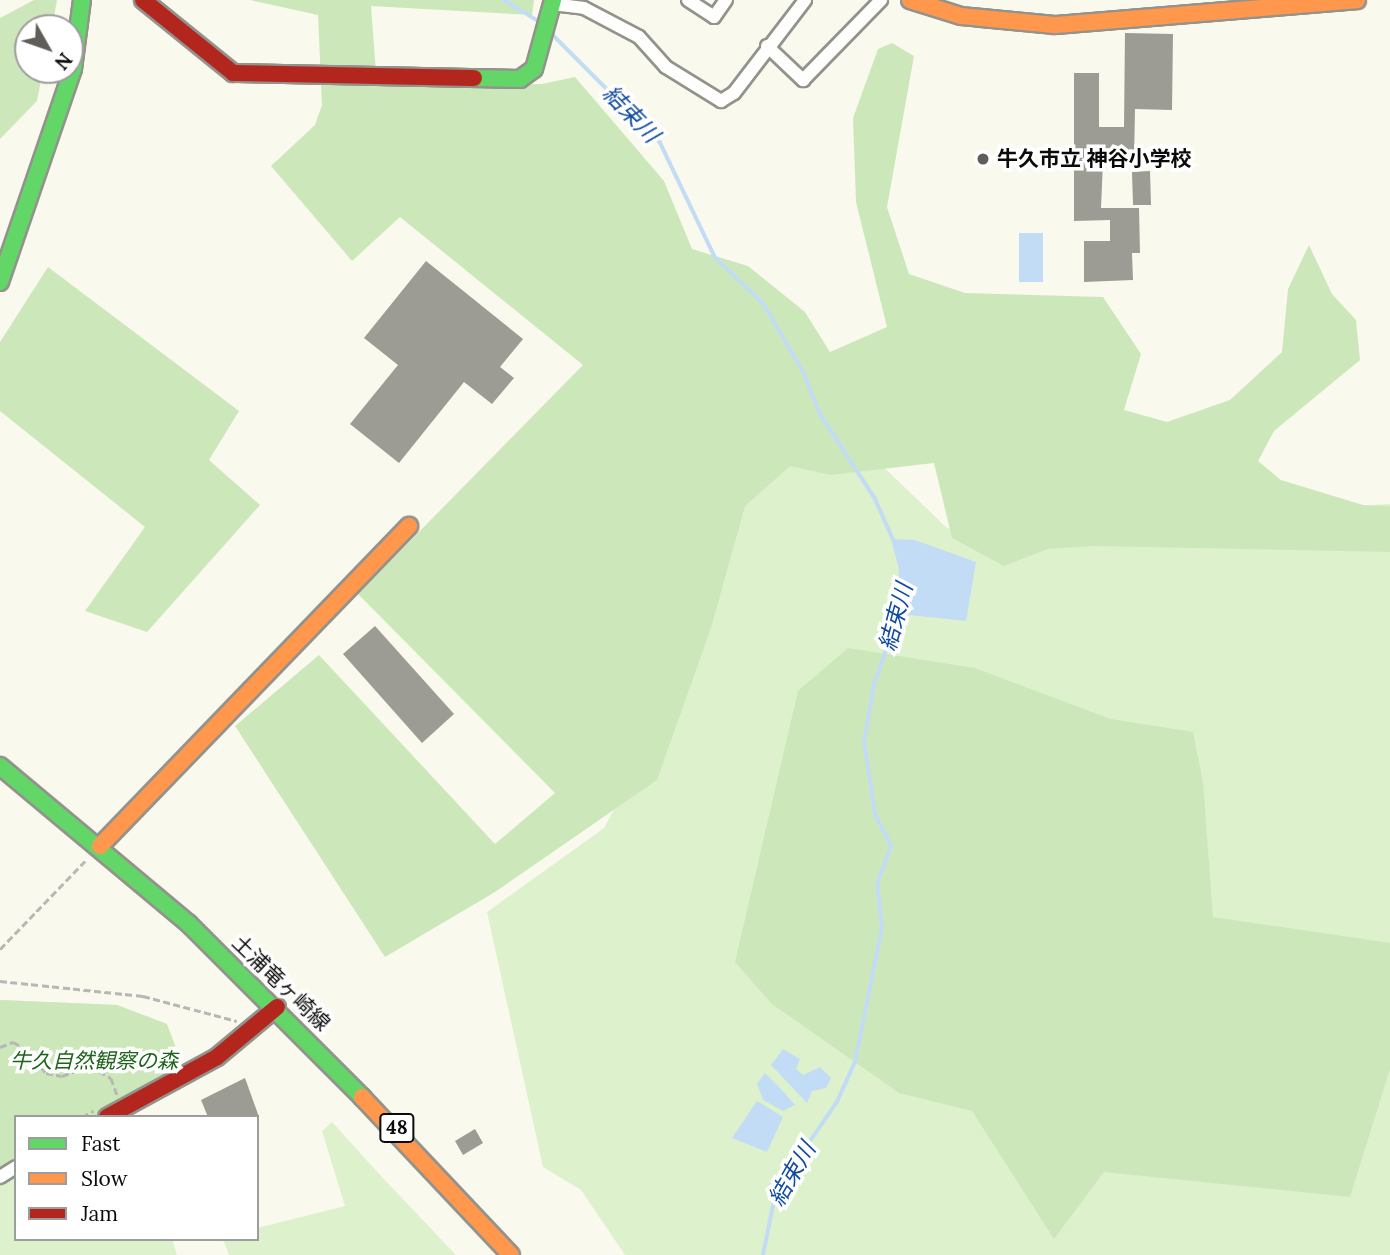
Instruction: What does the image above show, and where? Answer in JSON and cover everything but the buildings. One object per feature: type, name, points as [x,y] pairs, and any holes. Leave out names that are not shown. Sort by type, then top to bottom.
[{"type":"street","points":[[0,282],[73,69],[82,0]]},
{"type":"street","points":[[143,0],[233,73],[520,79],[534,69],[552,2],[584,8],[639,37],[666,67],[721,101],[734,93],[767,46],[805,0]]},
{"type":"street","points":[[688,0],[714,17],[726,0]]},
{"type":"street","points":[[767,46],[803,80],[881,0]]},
{"type":"street","points":[[916,1],[961,16],[1055,25],[1357,0]]},
{"type":"street","points":[[100,846],[409,526]]},
{"type":"street","name":"土浦竜ヶ崎線","points":[[0,766],[100,846],[277,1007],[510,1255]]},
{"type":"street","points":[[111,1115],[217,1057],[277,1007]]},
{"type":"path","points":[[0,949],[100,846]]},
{"type":"path","points":[[0,981],[143,996],[257,1026]]},
{"type":"path","points":[[0,1047],[13,1042],[29,1051],[46,1073],[62,1076],[90,1066],[111,1078],[124,1108]]},
{"type":"green space","points":[[34,0],[57,0],[54,14],[14,14],[14,84],[40,84],[37,101],[0,139],[0,18]]},
{"type":"green space","points":[[250,0],[534,0],[532,15],[371,6],[377,86],[542,84],[575,77],[664,181],[692,249],[748,266],[805,312],[830,352],[887,327],[856,202],[853,118],[878,49],[892,43],[914,56],[887,207],[909,274],[965,293],[1103,297],[1141,354],[1124,410],[1167,422],[1230,400],[1282,352],[1288,289],[1309,245],[1332,294],[1356,320],[1360,360],[1274,431],[1258,461],[1281,480],[1363,505],[1390,506],[1390,552],[1093,546],[1048,549],[1004,566],[952,538],[934,463],[830,475],[790,466],[745,506],[711,628],[657,780],[495,892],[385,957],[235,726],[319,655],[495,844],[555,793],[358,594],[583,365],[400,217],[352,261],[271,166],[315,125],[322,105],[318,15]]},
{"type":"green space","points":[[48,267],[239,411],[209,460],[260,505],[147,632],[85,611],[145,527],[0,411],[0,342]]},
{"type":"green space","points":[[738,423],[846,431],[947,528],[1390,504],[1390,1255],[625,1255],[581,1190],[543,1167],[487,912],[604,828],[673,701]]},
{"type":"green space","points":[[848,648],[975,668],[1111,719],[1193,732],[1203,783],[1213,917],[1390,943],[1390,1069],[1350,1197],[1104,1172],[1054,1239],[972,1111],[899,1093],[772,1004],[735,962],[798,691]]},
{"type":"green space","name":"牛久自然観察の森","points":[[0,1000],[117,1005],[167,1024],[124,1108],[126,1115],[14,1115],[14,1241],[173,1241],[177,1255],[0,1255]]},
{"type":"green space","name":"牛久自然観察の森","points":[[0,1000],[117,1005],[167,1024],[186,1074],[111,1115],[14,1115],[14,1168],[0,1177]]},
{"type":"green space","points":[[332,1122],[456,1255],[229,1255],[224,1241],[259,1241],[259,1228],[345,1206],[322,1131]]},
{"type":"water","points":[[1019,233],[1043,233],[1043,282],[1019,282]]},
{"type":"water","points":[[891,539],[915,540],[976,562],[966,621],[891,613],[890,592],[898,585],[899,569]]},
{"type":"water","points":[[783,1049],[800,1059],[796,1069],[803,1075],[820,1067],[831,1078],[826,1088],[812,1091],[807,1103],[771,1065]]},
{"type":"water","points":[[765,1073],[795,1105],[783,1111],[763,1100],[757,1084]]},
{"type":"water","points":[[757,1101],[783,1117],[767,1152],[732,1138]]},
{"type":"waterway","name":"結束川","points":[[504,0],[540,22]]},
{"type":"waterway","name":"結束川","points":[[550,32],[660,142],[715,257],[764,304],[803,371],[821,415],[875,498],[894,541]]},
{"type":"waterway","name":"結束川","points":[[763,1255],[776,1191],[837,1102],[855,1062],[882,928],[877,883],[891,846],[875,814],[864,742],[874,684],[900,611]]},
{"type":"traffic: fast","points":[[0,282],[73,69],[82,0]]},
{"type":"traffic: fast","points":[[474,78],[520,79],[534,69],[553,0]]},
{"type":"traffic: fast","points":[[0,766],[189,924],[362,1097]]},
{"type":"traffic: slow","points":[[910,0],[961,16],[1055,25],[1357,0]]},
{"type":"traffic: slow","points":[[100,846],[409,526]]},
{"type":"traffic: slow","points":[[362,1097],[511,1255]]},
{"type":"traffic: jam","points":[[143,0],[233,73],[474,78]]},
{"type":"traffic: jam","points":[[111,1115],[217,1057],[277,1007]]},
{"type":"place","name":"牛久市立 神谷小学校","points":[[983,159]]}]
